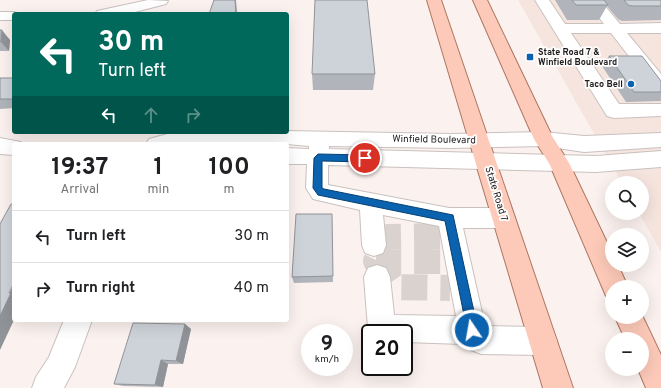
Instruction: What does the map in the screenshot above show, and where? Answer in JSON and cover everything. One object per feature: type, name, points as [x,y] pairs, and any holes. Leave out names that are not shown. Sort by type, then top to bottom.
[{"type":"main road","name":"State Road 7","points":[[434,0],[558,388]]},
{"type":"main road","points":[[480,0],[544,139],[558,163],[612,280]]},
{"type":"main road","points":[[649,361],[661,388]]},
{"type":"street","points":[[542,0],[614,111],[661,110]]},
{"type":"street","points":[[593,0],[661,86]]},
{"type":"street","points":[[114,12],[161,1],[167,12]]},
{"type":"street","points":[[0,16],[12,16]]},
{"type":"street","points":[[584,66],[582,40],[619,33],[661,28]]},
{"type":"street","points":[[560,29],[619,33]]},
{"type":"street","name":"Winfield Boulevard","points":[[164,142],[188,136],[254,142]]},
{"type":"street","name":"Winfield Boulevard","points":[[482,151],[544,139],[584,144],[661,140]]},
{"type":"street","name":"Winfield Boulevard","points":[[289,145],[319,148],[482,151],[558,163],[596,164],[646,162],[661,159]]},
{"type":"street","points":[[0,146],[12,146]]},
{"type":"street","name":"Winfield Boulevard","points":[[289,156],[319,148]]},
{"type":"street","points":[[319,148],[317,188],[322,193],[371,202],[445,227],[503,218]]},
{"type":"street","points":[[371,202],[374,245]]},
{"type":"street","points":[[445,227],[452,261],[473,335],[481,340],[543,341]]},
{"type":"street","points":[[450,288],[452,261]]},
{"type":"street","points":[[377,277],[382,328],[472,330]]},
{"type":"street","points":[[46,388],[60,367],[77,322]]},
{"type":"shaded area","points":[[518,0],[661,0],[661,252],[649,231],[649,228],[647,228],[643,220],[649,220],[649,176],[618,176]]},
{"type":"building","points":[[214,0],[235,0],[236,12],[210,12]]},
{"type":"building","points":[[315,0],[367,0],[375,74],[312,74]]},
{"type":"building","points":[[572,0],[604,0],[608,5],[576,5]]},
{"type":"building","points":[[624,0],[661,0],[661,6],[632,6],[628,5]]},
{"type":"building","points":[[0,30],[2,30],[1,42],[0,41]]},
{"type":"building","points":[[609,56],[642,56],[661,81],[661,92],[634,92]]},
{"type":"building","points":[[0,78],[12,78],[12,99],[0,99]]},
{"type":"building","points":[[12,204],[12,287],[9,293],[11,293],[0,316],[0,224]]},
{"type":"building","points":[[296,214],[332,214],[333,276],[292,277]]},
{"type":"building","points":[[133,323],[185,324],[176,361],[161,360],[155,385],[114,384]]},
{"type":"tunnel","points":[[376,261],[388,237],[440,236]]},
{"type":"tunnel","points":[[376,261],[445,261]]},
{"type":"tunnel","points":[[376,261],[394,287],[450,288]]},
{"type":"place","name":"State Road 7 & Winfield Boulevard","points":[[530,57]]},
{"type":"place","name":"Taco Bell","points":[[631,84]]},
{"type":"route","points":[[365,158],[318,158],[317,188],[322,193],[442,215],[449,218],[472,330]]}]
